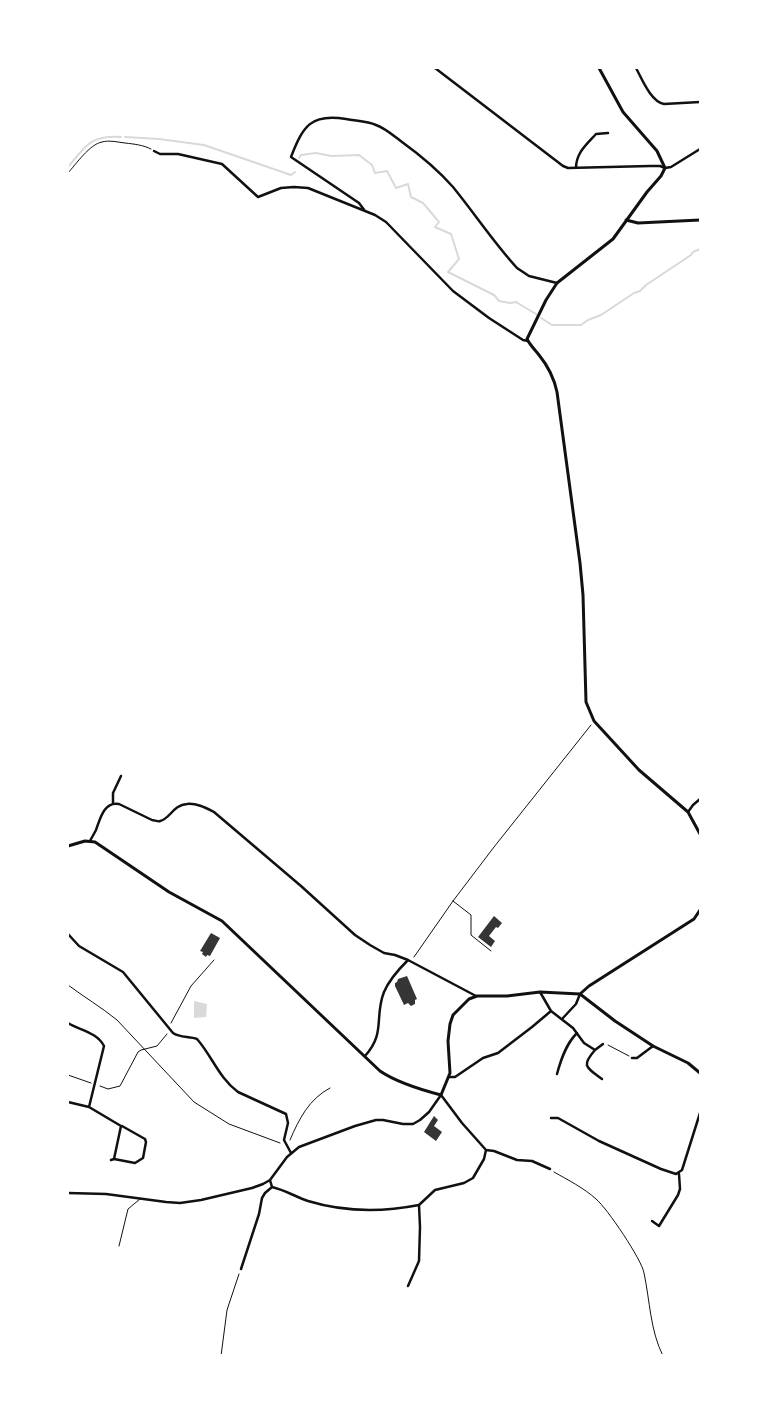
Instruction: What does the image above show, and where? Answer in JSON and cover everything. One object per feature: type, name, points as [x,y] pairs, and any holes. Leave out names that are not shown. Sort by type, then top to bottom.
[{"type":"street","points":[[435,68],[568,168],[650,166],[665,168],[675,165],[700,149]]},
{"type":"street","points":[[599,68],[623,112],[657,151],[665,168]]},
{"type":"street","points":[[636,68],[657,102],[664,104],[700,102]]},
{"type":"street","points":[[365,212],[359,203],[291,157],[300,137],[311,122],[317,119],[336,118],[377,125],[425,158],[436,169],[517,268],[529,276],[557,283]]},
{"type":"street","points":[[576,168],[577,159],[581,151],[596,134],[608,133]]},
{"type":"street","points":[[154,151],[160,154],[178,154],[222,164],[258,197],[281,188],[302,188],[312,190],[376,215],[386,222],[453,291],[489,318],[523,340],[528,341]]},
{"type":"street","points":[[665,168],[613,239],[557,283],[527,336],[528,341],[551,372],[556,385],[580,563],[583,595],[586,702],[594,721],[639,770],[688,812],[700,834]]},
{"type":"street","points":[[626,220],[638,223],[700,220]]},
{"type":"street","points":[[113,804],[113,793],[121,776]]},
{"type":"street","points":[[688,812],[700,799]]},
{"type":"street","points":[[90,841],[100,816],[106,808],[113,804],[119,804],[158,821],[164,819],[176,808],[187,804],[198,805],[214,812],[370,946],[384,953],[410,961],[477,996]]},
{"type":"street","points":[[68,846],[90,841],[101,846],[169,892],[222,921],[384,1073],[441,1095],[486,1150],[494,1151],[517,1160],[532,1161],[550,1169]]},
{"type":"street","points":[[562,1019],[576,1004],[580,994],[589,986],[699,916],[700,910]]},
{"type":"street","points":[[68,934],[79,946],[123,972],[177,1036],[197,1039],[212,1062],[238,1092],[286,1114],[288,1120],[284,1137],[291,1154]]},
{"type":"street","points":[[365,1056],[372,1049],[376,1041],[385,990],[399,969],[410,961]]},
{"type":"street","points":[[540,992],[551,1011],[574,1028],[584,1043],[595,1050]]},
{"type":"street","points":[[68,1192],[106,1194],[173,1203],[188,1202],[255,1187],[270,1180],[291,1154],[304,1145],[370,1122],[383,1120],[413,1124],[429,1112],[441,1095],[449,1077],[448,1035],[451,1019],[462,1005],[477,996],[507,996],[540,992],[580,994],[615,1021],[653,1046],[688,1063],[700,1074]]},
{"type":"street","points":[[449,1077],[455,1077],[484,1058],[498,1053],[551,1011]]},
{"type":"street","points":[[68,1023],[76,1028],[81,1028],[101,1040],[104,1046],[89,1107]]},
{"type":"street","points":[[557,1074],[561,1059],[577,1033]]},
{"type":"street","points":[[602,1044],[587,1059],[589,1069],[602,1079]]},
{"type":"street","points":[[632,1058],[637,1058],[653,1046]]},
{"type":"street","points":[[68,1102],[89,1107],[145,1139],[143,1158],[135,1163],[112,1160],[122,1126]]},
{"type":"street","points":[[652,1221],[660,1226],[678,1195],[680,1189],[679,1174],[682,1170],[700,1113]]},
{"type":"street","points":[[551,1118],[558,1118],[599,1141],[661,1169],[679,1174]]},
{"type":"street","points":[[272,1187],[313,1202],[353,1210],[419,1205],[435,1190],[464,1183],[473,1178],[484,1159],[486,1150]]},
{"type":"street","points":[[270,1180],[272,1187]]},
{"type":"street","points":[[241,1269],[259,1214],[262,1198],[272,1187]]},
{"type":"street","points":[[408,1286],[419,1261],[419,1205]]},
{"type":"lane","points":[[119,1246],[128,1209],[141,1198]]},
{"type":"path","points":[[68,173],[93,146],[102,142],[111,141],[136,144],[154,151]]},
{"type":"path","points":[[410,961],[494,847],[594,721]]},
{"type":"path","points":[[453,901],[471,915],[471,935],[492,951]]},
{"type":"path","points":[[68,1075],[108,1089],[120,1086],[136,1054],[141,1050],[157,1046],[163,1040],[191,986],[214,960]]},
{"type":"path","points":[[68,986],[106,1010],[117,1020],[186,1095],[203,1109],[249,1132],[286,1144],[290,1141],[298,1122],[314,1099],[330,1088]]},
{"type":"path","points":[[602,1044],[611,1046],[632,1058]]},
{"type":"path","points":[[550,1169],[600,1202],[642,1265],[654,1331],[658,1346],[664,1356]]},
{"type":"path","points":[[221,1356],[227,1310],[241,1269]]},
{"type":"shaded area","points":[[194,1001],[207,1004],[206,1017],[194,1018]]},
{"type":"building","points":[[494,916],[502,923],[489,936],[495,941],[491,947],[478,937]]},
{"type":"building","points":[[211,933],[220,938],[210,956],[207,955],[206,957],[200,951]]},
{"type":"building","points":[[407,976],[417,999],[415,1004],[411,1006],[408,1003],[404,1005],[395,986],[398,979]]},
{"type":"building","points":[[434,1116],[438,1120],[434,1126],[442,1132],[436,1141],[424,1132]]},
{"type":"waterway","points":[[68,167],[95,140],[121,137]]},
{"type":"waterway","points":[[125,137],[204,145],[291,175],[295,172]]},
{"type":"waterway","points":[[299,158],[301,155],[316,153],[331,156],[359,155],[372,165],[375,173],[387,171],[396,188],[408,184],[411,197],[423,203],[439,222],[435,227],[451,234],[459,259],[448,272],[494,295],[499,301],[516,302],[536,314]]},
{"type":"waterway","points":[[541,318],[552,325],[581,325],[640,291],[693,252],[700,249]]}]
